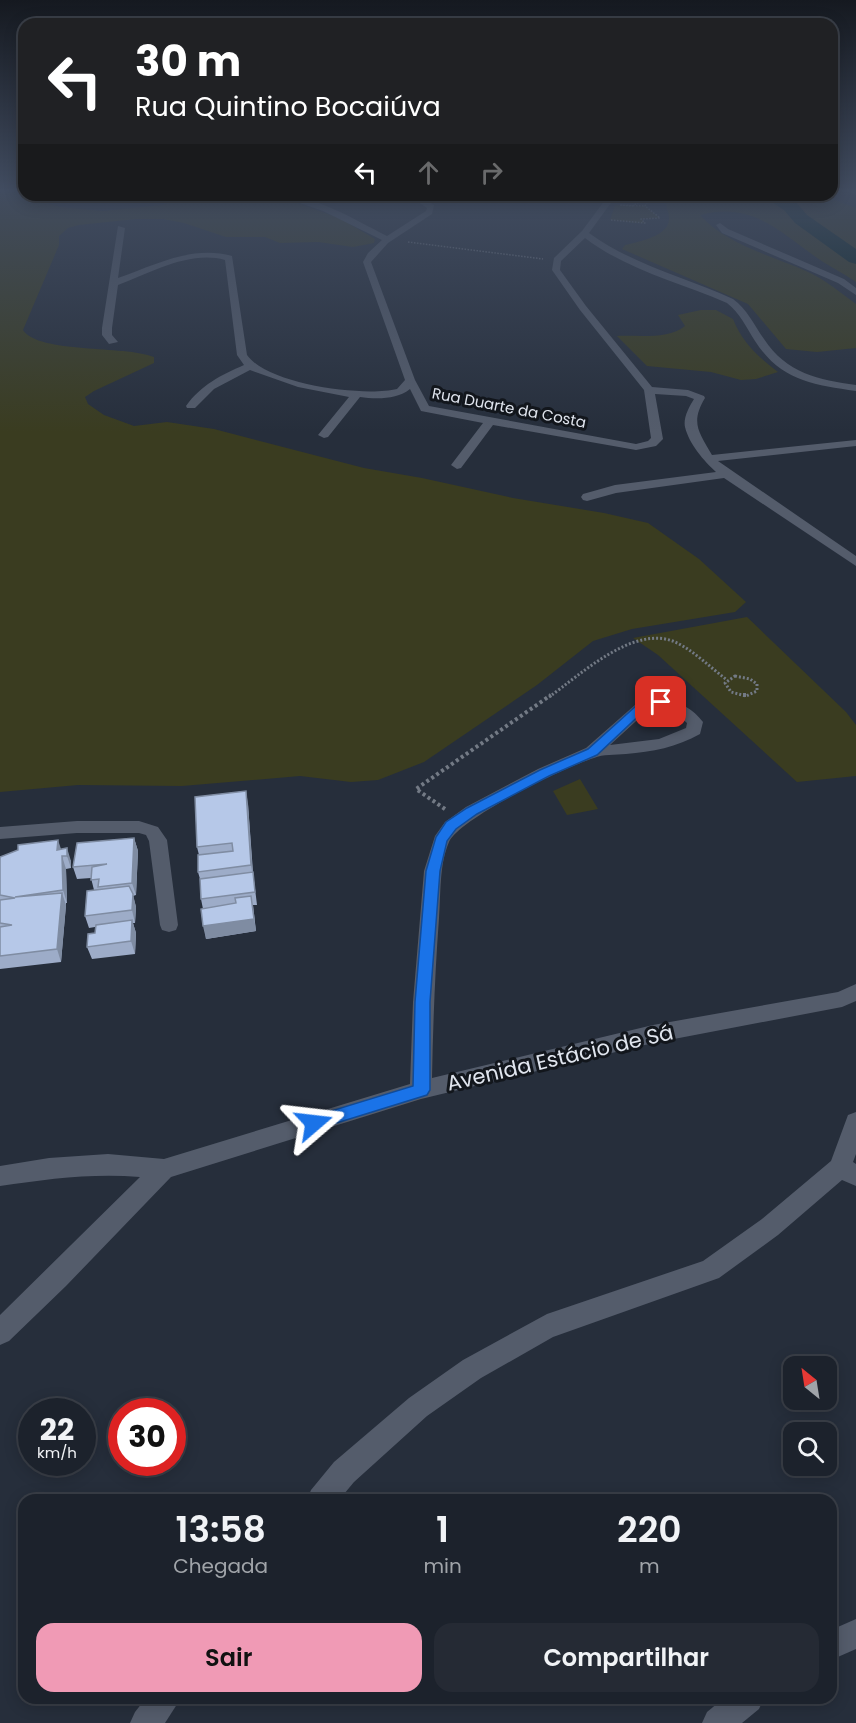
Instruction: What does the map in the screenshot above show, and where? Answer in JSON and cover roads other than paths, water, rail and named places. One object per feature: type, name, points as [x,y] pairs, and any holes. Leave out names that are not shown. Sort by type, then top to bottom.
[{"type":"street","points":[[113,342],[107,335],[115,271]]},
{"type":"street","points":[[114,283],[148,271]]},
{"type":"street","points":[[231,271],[242,355],[250,366],[281,379],[425,409]]},
{"type":"street","name":"Rua Duarte da Costa","points":[[370,271],[410,380],[425,409],[624,446],[652,444],[657,439],[649,390],[583,308],[557,271]]},
{"type":"street","points":[[658,271],[730,301],[738,307],[771,356],[782,366],[815,380],[856,387]]},
{"type":"street","points":[[820,271],[841,280],[856,292]]},
{"type":"street","points":[[191,406],[208,388],[250,366]]},
{"type":"street","points":[[324,435],[361,396],[400,392],[410,380]]},
{"type":"street","points":[[649,390],[688,393],[700,398],[693,409],[690,426],[708,459],[726,474],[856,562]]},
{"type":"street","points":[[457,465],[490,421]]},
{"type":"street","points":[[708,459],[856,443]]},
{"type":"street","points":[[587,497],[615,489],[726,474]]},
{"type":"street","points":[[421,1090],[423,1002],[433,871],[441,840],[451,826],[544,773],[592,752],[654,744],[683,737],[694,730],[695,722],[685,711],[671,703],[651,703],[641,708],[592,752]]},
{"type":"street","points":[[0,833],[77,827],[139,827],[152,831],[158,840],[169,925]]},
{"type":"street","name":"Avenida Estácio de Sá","points":[[0,1176],[49,1168],[108,1164],[164,1168],[421,1090],[653,1034],[852,997]]},
{"type":"street","points":[[326,1494],[344,1472],[418,1407],[472,1370],[547,1327],[710,1270],[848,1172],[856,1122]]},
{"type":"street","points":[[0,1332],[57,1278],[164,1168]]},
{"type":"street","points":[[837,1642],[856,1634]]},
{"type":"street","points":[[146,1723],[160,1704]]},
{"type":"street","points":[[718,1723],[741,1704]]}]
